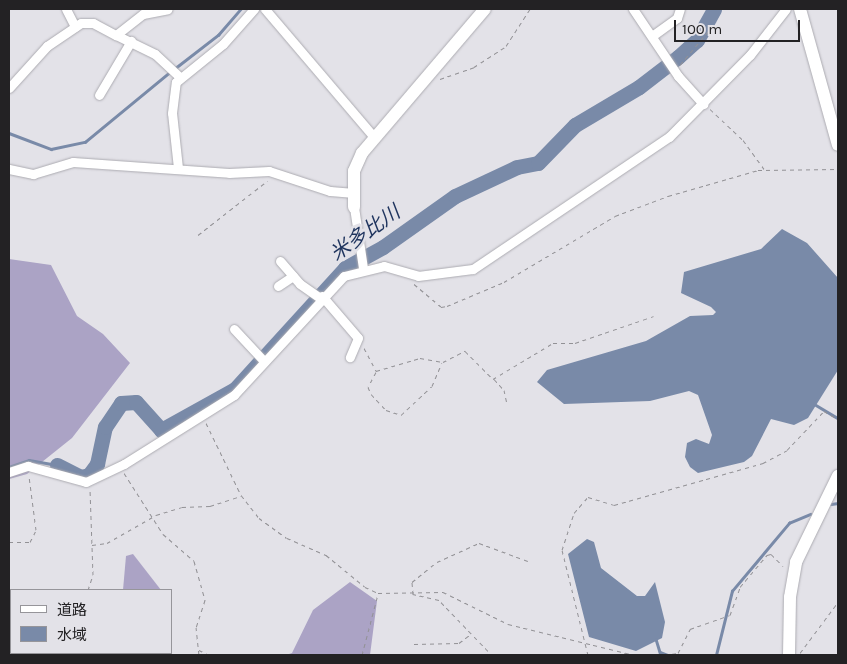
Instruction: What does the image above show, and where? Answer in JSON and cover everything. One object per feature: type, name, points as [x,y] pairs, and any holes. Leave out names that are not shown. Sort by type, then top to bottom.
[{"type":"street","points":[[66,9],[75,26]]},
{"type":"street","points":[[116,35],[143,14],[168,9]]},
{"type":"street","points":[[178,168],[172,113],[179,76],[213,53],[254,9]]},
{"type":"street","points":[[265,9],[374,137]]},
{"type":"street","points":[[363,268],[351,193],[354,171],[374,137],[486,9]]},
{"type":"street","points":[[633,9],[674,71],[703,104]]},
{"type":"street","points":[[652,36],[677,18],[680,9]]},
{"type":"street","points":[[9,472],[19,469],[52,469],[91,481],[120,466],[202,413],[234,395],[262,359],[321,297],[344,276],[363,268],[384,266],[414,275],[473,269],[625,170],[703,104],[786,9]]},
{"type":"street","points":[[800,9],[838,145]]},
{"type":"street","points":[[9,88],[47,46],[75,26],[88,22],[155,54],[179,76]]},
{"type":"street","points":[[99,95],[131,41]]},
{"type":"street","points":[[9,169],[33,174],[72,162],[277,172],[330,191],[351,193]]},
{"type":"street","points":[[280,261],[293,276],[321,297],[360,341],[350,357]]},
{"type":"street","points":[[278,286],[293,276]]},
{"type":"street","points":[[234,329],[262,359]]},
{"type":"street","points":[[790,655],[794,574],[802,543],[838,476]]},
{"type":"path","points":[[423,79],[428,82],[463,72],[506,46],[530,9]]},
{"type":"path","points":[[674,71],[716,22]]},
{"type":"path","points":[[703,104],[743,140],[764,170]]},
{"type":"path","points":[[414,275],[418,289],[441,307],[447,306],[504,282],[615,216],[764,170],[838,169]]},
{"type":"path","points":[[198,235],[277,172]]},
{"type":"path","points":[[493,379],[553,343],[575,343],[654,316]]},
{"type":"path","points":[[360,341],[376,371]]},
{"type":"path","points":[[442,362],[432,386],[401,415],[386,410],[371,394],[368,387],[376,371],[420,358],[442,362],[465,351],[504,390],[507,404]]},
{"type":"path","points":[[588,655],[562,550],[574,513],[588,497],[614,505],[763,463],[787,450],[824,411],[838,420]]},
{"type":"path","points":[[202,413],[241,495],[270,529],[326,555],[378,593],[410,591],[443,592],[508,624],[634,655]]},
{"type":"path","points":[[120,466],[154,516],[163,534],[192,558],[201,582],[205,600],[196,627],[198,655]]},
{"type":"path","points":[[9,542],[30,542],[37,524],[32,485],[29,476],[19,469]]},
{"type":"path","points":[[88,589],[93,575],[91,481]]},
{"type":"path","points":[[92,545],[107,544],[154,516],[241,495]]},
{"type":"path","points":[[410,591],[415,575],[479,543],[528,561]]},
{"type":"path","points":[[664,655],[678,653],[690,629],[730,615],[740,587],[767,555],[771,554],[794,574]]},
{"type":"path","points":[[410,591],[439,600],[488,651]]},
{"type":"path","points":[[362,655],[378,593]]},
{"type":"path","points":[[798,655],[838,602]]},
{"type":"path","points":[[414,644],[459,643],[472,633]]},
{"type":"path","points":[[198,650],[209,655]]},
{"type":"shaded area","points":[[9,259],[51,265],[77,316],[103,334],[130,363],[72,438],[27,474],[9,479]]},
{"type":"shaded area","points":[[133,554],[160,589],[123,589],[126,556]]},
{"type":"shaded area","points":[[350,582],[377,601],[370,655],[286,655],[292,653],[313,610]]},
{"type":"water","points":[[782,229],[807,243],[838,278],[838,370],[808,418],[794,425],[771,419],[752,456],[744,462],[698,473],[690,467],[685,457],[687,443],[696,439],[709,444],[712,435],[698,395],[689,391],[650,401],[564,404],[537,382],[547,370],[646,341],[690,316],[713,315],[716,312],[711,307],[681,293],[684,272],[761,249]]},
{"type":"water","points":[[587,539],[594,542],[601,568],[637,596],[645,596],[655,582],[665,622],[662,638],[636,651],[589,637],[568,554]]},
{"type":"waterway","points":[[174,69],[218,35],[241,9]]},
{"type":"waterway","name":"米多比川","points":[[57,465],[81,477],[89,475],[97,464],[105,427],[121,403],[136,402],[161,430],[235,389],[345,268],[383,247],[455,196],[517,167],[538,163],[575,125],[639,87],[678,57],[697,40],[714,9]]},
{"type":"waterway","points":[[9,133],[51,149],[85,142],[170,72]]},
{"type":"waterway","points":[[816,405],[838,418]]},
{"type":"waterway","points":[[9,467],[29,460],[57,465]]},
{"type":"waterway","points":[[831,504],[838,503]]},
{"type":"waterway","points":[[716,655],[732,591],[789,523],[810,514]]},
{"type":"waterway","points":[[656,639],[660,652],[668,655]]}]
